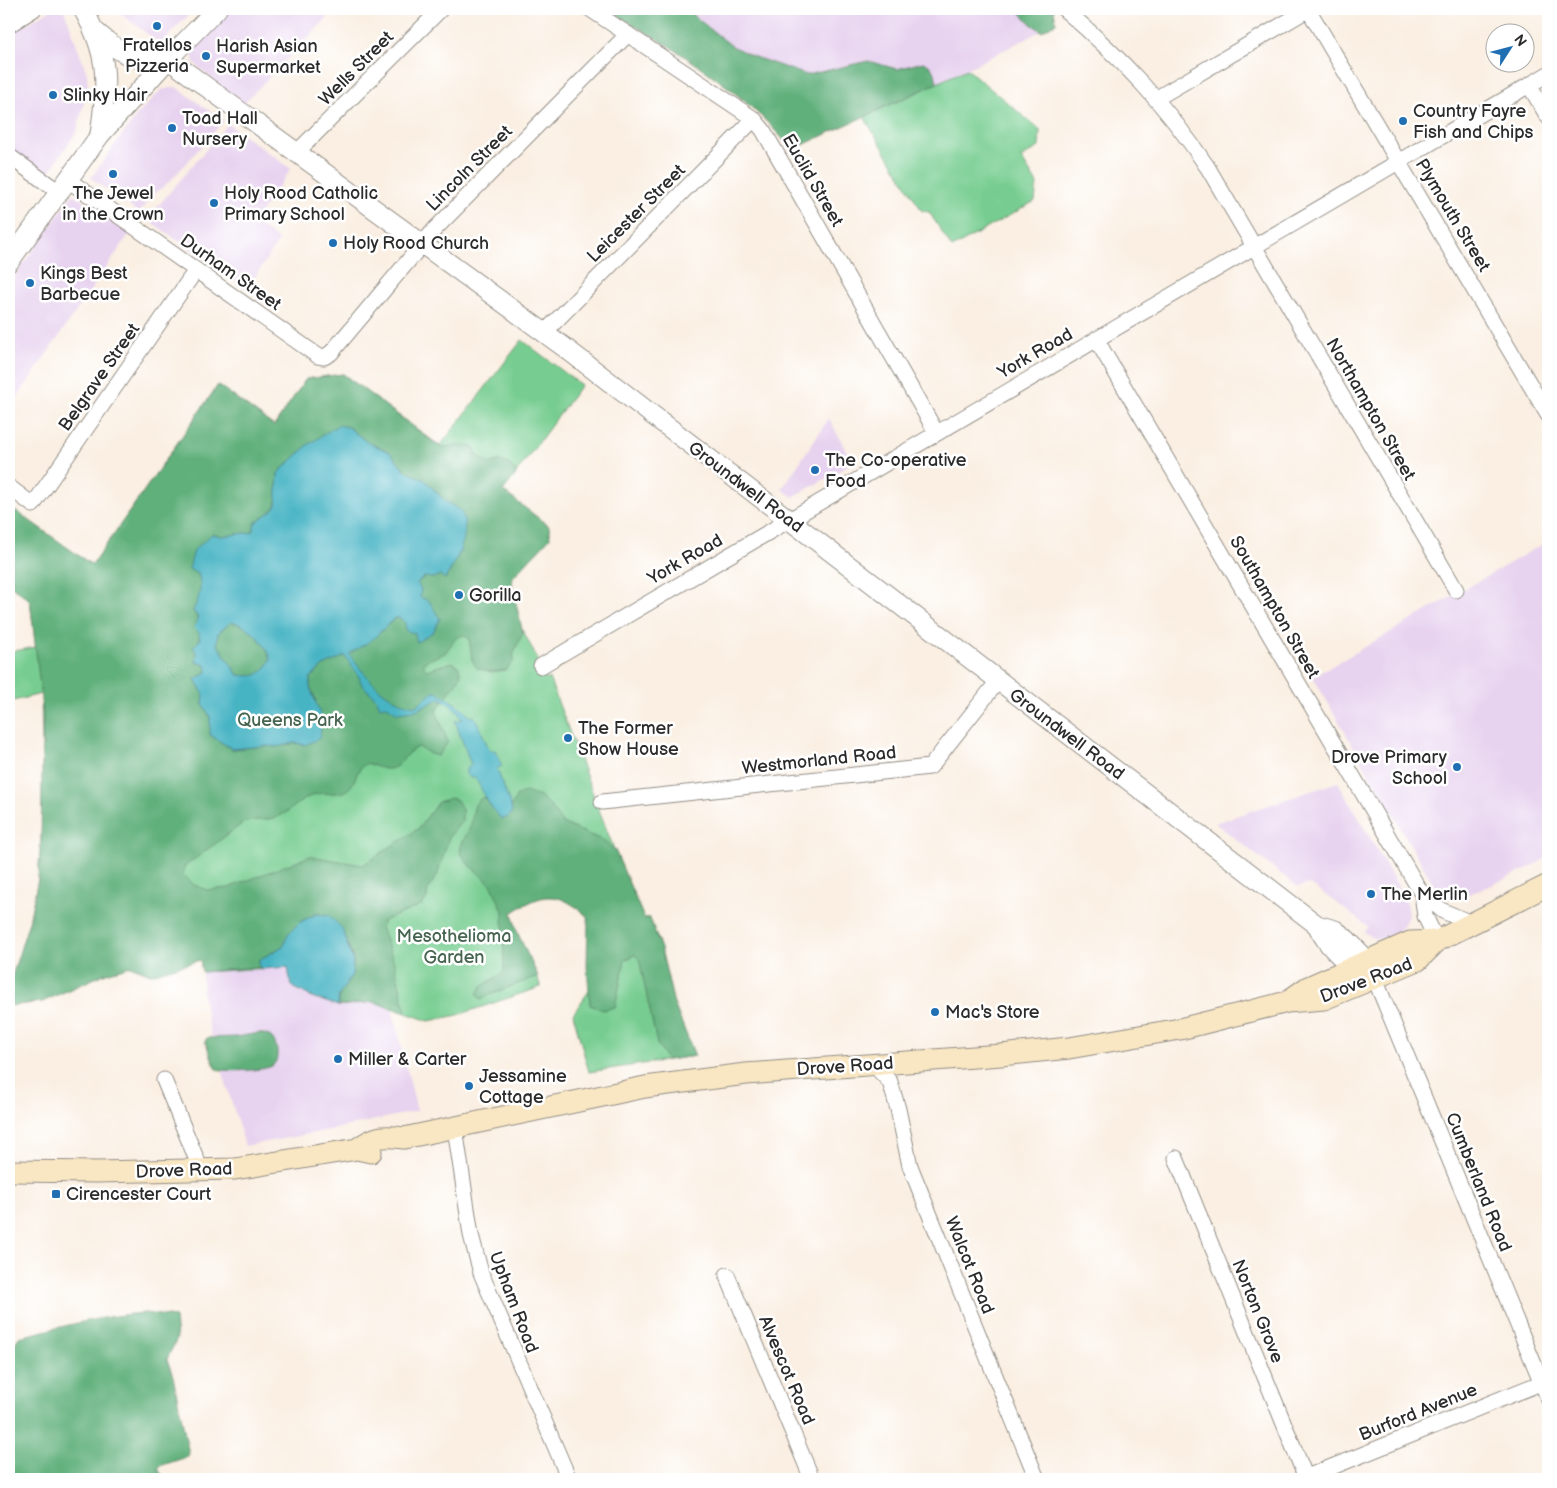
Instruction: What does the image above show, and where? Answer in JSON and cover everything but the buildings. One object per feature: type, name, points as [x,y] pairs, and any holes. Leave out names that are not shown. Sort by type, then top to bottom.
[{"type":"main road","name":"Drove Road","points":[[9,1171],[201,1170],[255,1167],[357,1149],[372,1138],[385,1135],[404,1138],[645,1087],[746,1074],[1000,1055],[1123,1040],[1189,1027],[1287,1002],[1308,987],[1366,969],[1410,942],[1437,941],[1548,886]]},
{"type":"street","points":[[9,26],[34,9]]},
{"type":"street","points":[[83,9],[96,32],[103,54],[105,81],[100,135]]},
{"type":"street","points":[[9,262],[100,135],[168,58],[217,9]]},
{"type":"street","name":"Wells Street","points":[[296,153],[441,9]]},
{"type":"street","name":"Euclid Street","points":[[590,9],[754,120],[763,130],[936,432]]},
{"type":"street","name":"Northampton Street","points":[[1064,9],[1092,32],[1157,98],[1208,168],[1456,590]]},
{"type":"street","points":[[1157,98],[1309,9]]},
{"type":"street","name":"Plymouth Street","points":[[1309,9],[1548,415]]},
{"type":"street","points":[[96,32],[120,52],[132,58],[146,60],[168,58]]},
{"type":"street","name":"Lincoln Street","points":[[324,357],[331,353],[421,244],[628,34]]},
{"type":"street","name":"Groundwell Road","points":[[168,58],[544,333],[1317,925],[1335,930],[1366,969]]},
{"type":"street","name":"York Road","points":[[540,666],[1548,74]]},
{"type":"street","points":[[1530,85],[1548,117]]},
{"type":"street","name":"Leicester Street","points":[[544,333],[754,120]]},
{"type":"street","name":"Durham Street","points":[[9,156],[64,186],[196,270],[318,356],[324,357]]},
{"type":"street","name":"Belgrave Street","points":[[9,487],[34,505],[196,270]]},
{"type":"street","name":"Southampton Street","points":[[1096,339],[1422,894],[1443,911],[1473,924]]},
{"type":"street","name":"Westmorland Road","points":[[602,802],[930,767],[998,681]]},
{"type":"street","name":"Southampton Street","points":[[1422,894],[1425,916],[1437,941]]},
{"type":"street","name":"Cumberland Road","points":[[1366,969],[1545,1381],[1548,1398]]},
{"type":"street","name":"Walcot Road","points":[[874,1065],[890,1082],[898,1109],[910,1166],[1037,1479]]},
{"type":"street","points":[[164,1080],[201,1170]]},
{"type":"street","name":"Upham Road","points":[[455,1128],[470,1226],[481,1273],[569,1479]]},
{"type":"street","name":"Norton Grove","points":[[1176,1158],[1304,1478]]},
{"type":"street","name":"Alvescot Road","points":[[727,1274],[812,1479]]},
{"type":"street","name":"Burford Avenue","points":[[1304,1478],[1545,1381]]},
{"type":"shaded area","points":[[52,9],[64,9],[87,74],[88,87],[77,131],[47,175],[11,150],[9,144],[9,35]]},
{"type":"shaded area","points":[[114,9],[194,9],[161,44]]},
{"type":"shaded area","points":[[229,9],[336,9],[243,104],[200,69],[194,62],[191,50],[193,44]]},
{"type":"shaded area","points":[[606,9],[1054,9],[1056,23],[971,67],[792,150],[773,126],[720,79],[666,44]]},
{"type":"shaded area","name":"Toad Hall Nursery","points":[[176,87],[224,121],[172,179],[149,199],[139,213],[91,178],[137,115],[161,90]]},
{"type":"shaded area","name":"Holy Rood Catholic Primary School","points":[[228,124],[291,169],[254,222],[279,240],[247,289],[147,219]]},
{"type":"shaded area","points":[[73,194],[130,233],[9,409],[9,284]]},
{"type":"shaded area","points":[[829,418],[852,462],[793,497],[782,489]]},
{"type":"shaded area","name":"Drove Primary School","points":[[1548,541],[1548,857],[1525,870],[1480,890],[1458,898],[1442,899],[1313,677]]},
{"type":"shaded area","points":[[1338,782],[1406,900],[1408,914],[1404,925],[1396,934],[1386,939],[1375,939],[1364,932],[1368,927],[1338,904],[1310,884],[1298,887],[1215,823]]},
{"type":"shaded area","points":[[255,967],[288,967],[291,986],[338,1006],[374,1002],[392,1008],[417,1111],[245,1146],[208,1024],[203,995],[202,972]]},
{"type":"green space","points":[[606,9],[685,9],[732,46],[752,56],[807,75],[868,61],[897,69],[923,62],[929,65],[935,73],[937,83],[792,150],[751,107],[729,88],[682,54]]},
{"type":"green space","points":[[1017,9],[1054,9],[1056,23],[1042,31],[1031,24]]},
{"type":"green space","points":[[967,69],[1040,130],[1039,147],[1021,158],[1037,184],[1035,201],[952,248],[929,212],[922,211],[864,117]]},
{"type":"green space","name":"Queens Park","points":[[522,340],[581,385],[503,491],[551,533],[526,556],[503,591],[546,680],[549,678],[625,878],[644,918],[650,918],[661,949],[674,1004],[695,1056],[589,1072],[573,1014],[606,966],[588,917],[572,903],[550,889],[510,907],[518,934],[541,987],[458,1015],[429,1021],[374,1002],[338,1006],[312,997],[291,986],[288,967],[202,972],[200,960],[151,974],[130,966],[106,973],[42,1002],[9,1006],[9,986],[29,922],[38,879],[43,810],[41,694],[9,702],[9,652],[36,647],[30,600],[9,584],[9,521],[16,511],[92,565],[218,385],[274,426],[306,379],[343,374],[440,446]]},
{"type":"green space","points":[[343,374],[440,447],[466,445],[475,448],[477,455],[489,464],[500,460],[510,465],[517,473],[503,491],[549,526],[550,538],[513,577],[512,586],[523,633],[514,652],[513,662],[506,670],[491,672],[477,668],[472,660],[469,638],[463,635],[456,638],[445,653],[424,662],[426,670],[453,662],[459,667],[461,676],[436,711],[448,742],[438,756],[430,754],[419,747],[410,752],[400,763],[392,768],[382,768],[367,763],[360,769],[353,784],[347,790],[339,793],[313,795],[277,817],[243,823],[184,867],[183,874],[194,885],[208,890],[228,888],[310,856],[363,865],[419,828],[438,802],[451,798],[457,800],[462,809],[462,821],[449,837],[437,876],[428,889],[427,898],[422,905],[383,921],[381,927],[395,965],[406,1013],[374,1002],[338,1006],[340,994],[353,969],[353,961],[348,944],[329,915],[316,914],[300,922],[288,934],[283,946],[259,960],[259,966],[262,969],[255,967],[202,972],[200,960],[151,974],[131,966],[106,973],[42,1002],[9,1006],[9,986],[29,922],[38,879],[41,841],[43,713],[30,600],[9,584],[9,521],[16,511],[92,565],[218,385],[274,426],[306,379]],"holes":[[[348,427],[367,442],[390,452],[406,471],[428,483],[445,501],[459,510],[463,530],[459,554],[445,579],[440,575],[433,578],[424,577],[417,583],[420,597],[405,623],[400,618],[395,618],[372,640],[323,666],[310,678],[310,687],[316,700],[305,745],[295,743],[277,747],[232,749],[211,735],[210,717],[203,704],[204,695],[195,679],[207,672],[206,665],[196,662],[199,629],[193,611],[199,598],[201,584],[198,574],[212,534],[222,536],[253,532],[255,523],[276,507],[278,473],[308,445]]]},
{"type":"green space","points":[[230,622],[250,630],[269,653],[271,659],[262,672],[250,676],[238,675],[217,644],[218,633]]},
{"type":"green space","points":[[525,792],[541,797],[562,823],[602,840],[615,850],[644,918],[650,918],[661,949],[674,1004],[695,1056],[667,1060],[657,1044],[639,959],[635,955],[625,960],[615,1007],[603,1010],[590,1005],[587,966],[588,917],[578,908],[560,899],[542,898],[512,913],[518,934],[538,976],[480,999],[477,994],[481,987],[504,972],[503,911],[491,884],[469,865],[460,852],[470,827],[475,805],[480,799],[485,797],[489,804],[510,810],[517,795]]},
{"type":"green space","points":[[260,1033],[270,1036],[275,1043],[277,1056],[275,1064],[260,1069],[216,1069],[205,1041],[207,1038],[235,1037]]},
{"type":"green space","points":[[145,1313],[175,1317],[177,1339],[167,1359],[173,1376],[189,1454],[187,1457],[160,1466],[158,1469],[165,1479],[9,1479],[9,1346],[14,1345],[19,1337],[98,1319]]},
{"type":"water","points":[[338,425],[348,427],[367,442],[390,452],[406,471],[425,480],[445,501],[461,511],[464,519],[464,537],[450,572],[445,579],[440,575],[433,578],[424,577],[417,583],[421,589],[420,597],[429,601],[440,619],[433,632],[417,642],[415,633],[406,631],[405,623],[400,618],[395,618],[372,640],[349,654],[378,687],[395,700],[416,706],[433,692],[438,692],[463,709],[469,716],[475,717],[490,751],[495,750],[502,766],[497,769],[512,809],[508,817],[501,819],[489,804],[475,777],[472,779],[466,774],[466,769],[471,765],[455,721],[463,719],[460,717],[459,712],[441,698],[414,711],[397,713],[387,706],[380,707],[376,698],[362,685],[345,656],[323,666],[310,678],[310,687],[322,719],[320,738],[305,745],[295,743],[277,747],[232,749],[210,735],[210,717],[203,704],[204,695],[195,679],[207,672],[206,665],[196,662],[197,653],[193,647],[200,640],[199,633],[194,628],[198,617],[193,611],[200,593],[200,584],[198,574],[189,569],[194,550],[212,534],[222,536],[253,532],[255,523],[276,507],[278,473],[308,445]],"holes":[[[231,622],[244,626],[256,635],[269,653],[271,659],[265,669],[258,674],[250,676],[238,675],[217,644],[218,633]]]},
{"type":"water","points":[[316,914],[329,915],[342,928],[353,962],[352,975],[338,997],[338,1006],[312,997],[291,986],[288,967],[262,969],[259,966],[259,960],[283,946],[288,934],[300,922]]},
{"type":"place","name":"Fratellos Pizzeria","points":[[157,26]]},
{"type":"place","name":"Harish Asian Supermarket","points":[[206,56]]},
{"type":"place","name":"Slinky Hair","points":[[53,95]]},
{"type":"place","name":"Country Fayre Fish and Chips","points":[[1403,121]]},
{"type":"place","name":"Toad Hall Nursery","points":[[172,128]]},
{"type":"place","name":"The Jewel in the Crown","points":[[113,174]]},
{"type":"place","name":"Holy Rood Catholic Primary School","points":[[214,203]]},
{"type":"place","name":"Holy Rood Church","points":[[333,243]]},
{"type":"place","name":"Kings Best Barbecue","points":[[30,283]]},
{"type":"place","name":"The Co-operative Food","points":[[815,470]]},
{"type":"place","name":"Gorilla","points":[[459,595]]},
{"type":"place","name":"The Former Show House","points":[[568,738]]},
{"type":"place","name":"Drove Primary School","points":[[1457,767]]},
{"type":"place","name":"The Merlin","points":[[1371,894]]},
{"type":"place","name":"Mac's Store","points":[[935,1012]]},
{"type":"place","name":"Miller & Carter","points":[[338,1059]]},
{"type":"place","name":"Jessamine Cottage","points":[[469,1086]]},
{"type":"place","name":"Cirencester Court","points":[[56,1194]]},
{"type":"park label","name":"Mesothelioma Garden","points":[[454,946]]}]
